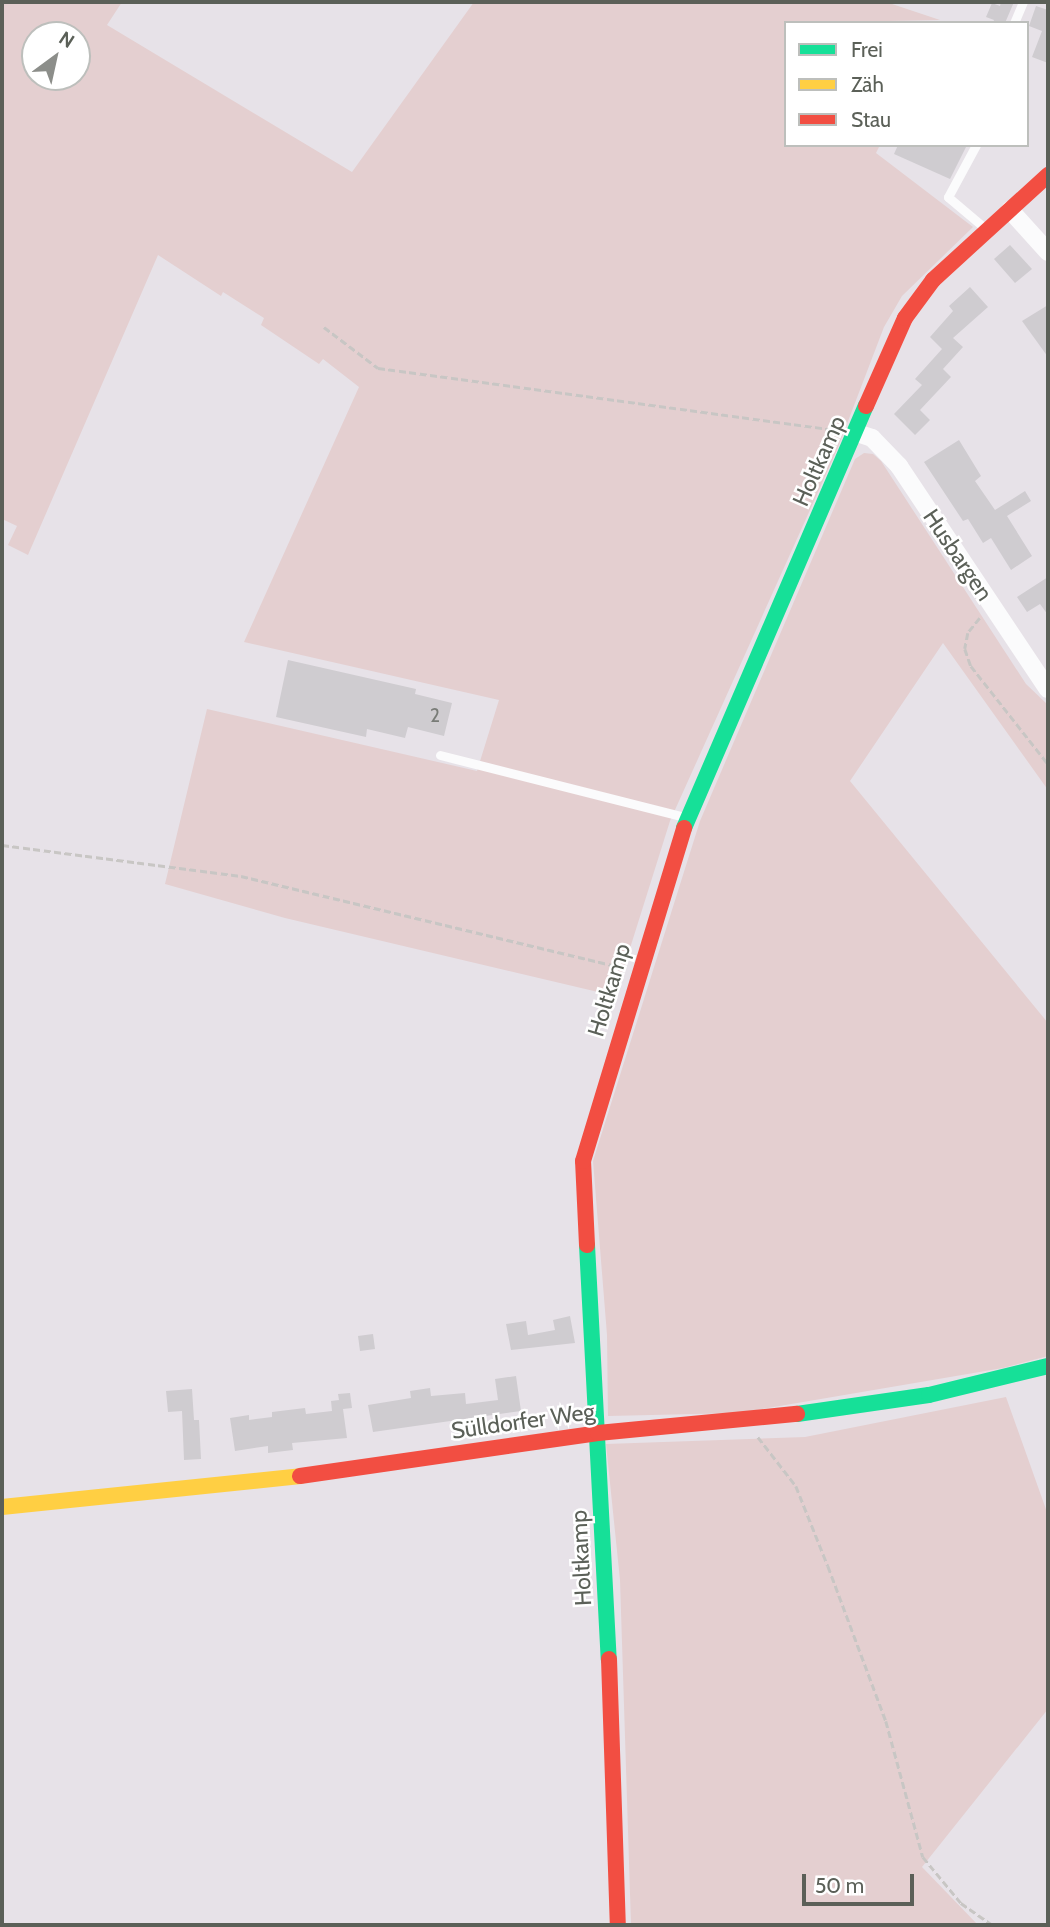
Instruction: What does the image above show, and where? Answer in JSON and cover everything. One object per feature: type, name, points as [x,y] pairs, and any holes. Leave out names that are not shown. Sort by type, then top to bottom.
[{"type":"street","name":"Holtkamp","points":[[618,1925],[614,1745],[583,1161],[638,971],[687,817],[911,308],[933,280],[1048,175]]},
{"type":"street","points":[[1010,210],[1048,252]]},
{"type":"street","name":"Husbargen","points":[[857,433],[872,438],[900,466],[1048,689]]},
{"type":"street","name":"Sülldorfer Weg","points":[[2,1507],[279,1479],[598,1433],[848,1409],[929,1395],[1048,1366]]},
{"type":"lane","points":[[1015,21],[1023,2]]},
{"type":"lane","points":[[975,147],[948,197],[988,231]]},
{"type":"lane","points":[[440,755],[687,817]]},
{"type":"path","points":[[324,327],[378,368],[857,433]]},
{"type":"path","points":[[992,605],[968,633],[965,649],[971,666],[1048,764]]},
{"type":"path","points":[[2,845],[241,876],[638,971]]},
{"type":"path","points":[[755,1433],[796,1486],[828,1566],[886,1721],[923,1857],[961,1903],[992,1925]]},
{"type":"shaded area","points":[[2,2],[122,2],[107,25],[352,172],[474,2],[886,2],[940,20],[784,21],[784,147],[879,147],[876,153],[973,227],[902,296],[884,327],[837,450],[670,821],[615,996],[285,918],[165,884],[207,709],[477,771],[499,700],[244,642],[359,387],[323,359],[319,364],[261,325],[264,318],[223,292],[221,296],[158,255],[28,555],[8,545],[17,526],[2,519]]},
{"type":"shaded area","points":[[864,453],[873,454],[881,461],[1026,684],[1048,705],[1048,790],[943,643],[850,781],[1048,1023],[1048,1356],[1003,1368],[739,1413],[608,1416],[607,1335],[593,1161],[700,821],[855,459]]},
{"type":"shaded area","points":[[1006,1397],[1048,1515],[1048,1709],[922,1867],[978,1925],[631,1925],[620,1580],[606,1444],[805,1437]]},
{"type":"building","points":[[1001,2],[1014,2],[1006,21],[994,21],[986,17],[992,3],[1000,6]]},
{"type":"building","points":[[1036,6],[1048,10],[1048,63],[1032,57],[1042,31],[1029,26]]},
{"type":"building","points":[[897,147],[966,147],[950,179],[894,154]]},
{"type":"building","points":[[1010,245],[1032,269],[1015,283],[994,259]]},
{"type":"building","points":[[970,287],[988,307],[953,338],[963,347],[943,369],[951,377],[920,410],[930,420],[915,435],[894,414],[922,385],[915,379],[942,349],[930,337],[953,311],[949,306]]},
{"type":"building","points":[[1048,305],[1048,357],[1022,321]]},
{"type":"building","points":[[959,440],[981,476],[975,481],[995,510],[1025,491],[1031,501],[1007,516],[1032,556],[1011,570],[991,538],[983,543],[968,519],[963,521],[924,462]]},
{"type":"building","points":[[1048,577],[1048,615],[1040,604],[1027,612],[1017,597]]},
{"type":"building","points":[[288,660],[416,689],[415,694],[452,703],[444,736],[408,727],[405,738],[367,729],[366,737],[276,717]]},
{"type":"building","points":[[570,1316],[575,1343],[511,1350],[506,1324],[526,1321],[528,1335],[555,1330],[553,1320]]},
{"type":"building","points":[[373,1334],[375,1349],[360,1351],[358,1336]]},
{"type":"building","points":[[516,1376],[521,1411],[373,1432],[368,1405],[411,1398],[410,1391],[430,1388],[431,1396],[465,1393],[466,1404],[498,1400],[495,1379]]},
{"type":"building","points":[[192,1389],[194,1420],[199,1420],[201,1459],[184,1460],[182,1411],[168,1412],[166,1391]]},
{"type":"building","points":[[350,1393],[352,1408],[343,1409],[347,1438],[292,1443],[293,1450],[268,1453],[268,1446],[235,1451],[230,1418],[249,1415],[249,1420],[272,1417],[272,1412],[305,1408],[306,1414],[332,1411],[331,1401],[339,1400],[338,1394]]},
{"type":"traffic: fast","points":[[684,828],[866,406]]},
{"type":"traffic: fast","points":[[587,1245],[609,1659]]},
{"type":"traffic: fast","points":[[797,1414],[929,1395],[1048,1366]]},
{"type":"traffic: slow","points":[[2,1507],[300,1476]]},
{"type":"traffic: jam","points":[[866,406],[905,318],[933,280],[1048,175]]},
{"type":"traffic: jam","points":[[587,1245],[583,1161],[684,828]]},
{"type":"traffic: jam","points":[[300,1476],[598,1433],[797,1414]]},
{"type":"traffic: jam","points":[[609,1659],[618,1925]]}]
